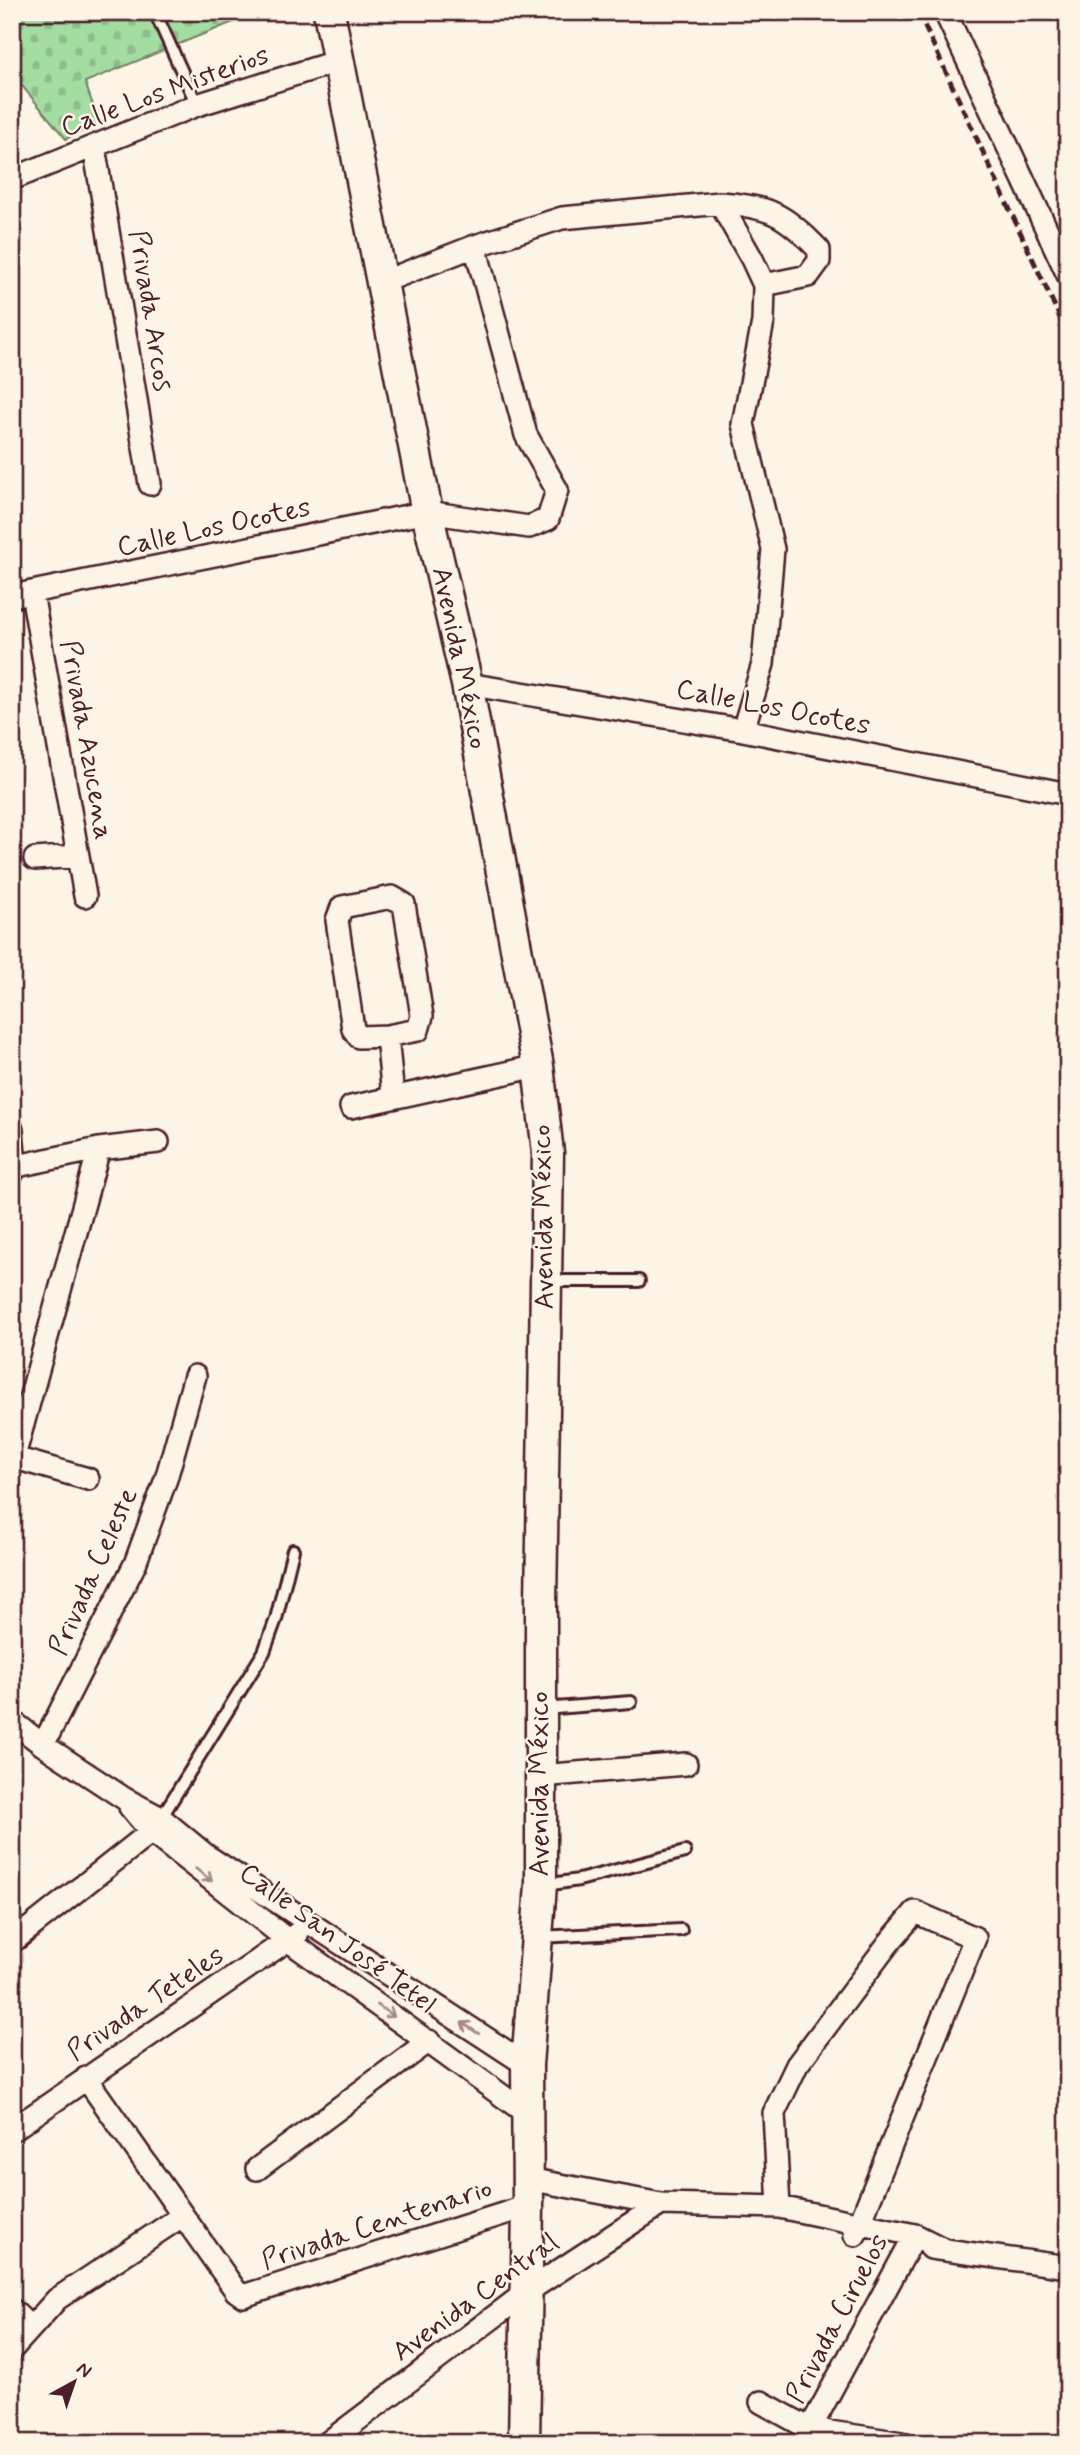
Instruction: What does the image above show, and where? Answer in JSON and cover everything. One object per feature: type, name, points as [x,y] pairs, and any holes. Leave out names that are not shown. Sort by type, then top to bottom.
[{"type":"main road","name":"Avenida México","points":[[329,12],[427,512],[467,684],[538,1066],[548,1153],[540,1709],[541,1885],[527,2065],[524,2443]]},
{"type":"street","points":[[945,12],[1068,275]]},
{"type":"street","name":"Calle Los Misterios","points":[[12,179],[197,105],[338,61]]},
{"type":"street","name":"Privada Arcos","points":[[94,146],[150,484]]},
{"type":"street","points":[[380,283],[475,246],[562,218],[720,203],[740,204],[775,212],[801,230],[819,250],[819,261],[808,276],[764,285]]},
{"type":"street","points":[[720,203],[764,285],[763,321],[743,424],[773,548],[764,664],[743,730]]},
{"type":"street","name":"Calle Los Ocotes","points":[[22,595],[427,512],[529,527],[548,519],[557,490],[526,435],[475,246]]},
{"type":"street","name":"Privada Azucena","points":[[22,595],[85,896]]},
{"type":"street","name":"Calle Los Ocotes","points":[[467,684],[743,730],[1068,794]]},
{"type":"street","points":[[35,859],[78,856]]},
{"type":"street","points":[[392,897],[404,904],[422,1016],[418,1030],[387,1036],[359,1037],[353,1029],[337,920],[342,907],[392,897]]},
{"type":"street","points":[[387,1036],[393,1097]]},
{"type":"street","points":[[351,1107],[538,1066]]},
{"type":"street","points":[[12,1130],[13,1169],[99,1149],[158,1142]]},
{"type":"street","points":[[88,1479],[13,1461],[99,1149]]},
{"type":"street","name":"Privada Celeste","points":[[43,1745],[135,1564],[166,1479],[195,1376]]},
{"type":"street","name":"Calle San José Tetel","points":[[12,1721],[125,1800],[289,1941],[526,2113]]},
{"type":"street","points":[[540,1776],[686,1763]]},
{"type":"street","points":[[12,1942],[156,1825]]},
{"type":"street","name":"Calle San José Tetel","points":[[156,1825],[310,1922],[527,2065]]},
{"type":"street","points":[[779,2207],[774,2113],[797,2065],[915,1912],[975,1938],[858,2229]]},
{"type":"street","name":"Privada Teteles","points":[[12,2130],[289,1941],[310,1922]]},
{"type":"street","points":[[257,2169],[429,2042]]},
{"type":"street","points":[[12,2349],[57,2299],[182,2216],[86,2078]]},
{"type":"street","points":[[528,2193],[661,2204],[779,2207],[943,2249],[1068,2267]]},
{"type":"street","name":"Privada Centenario","points":[[182,2216],[236,2291],[243,2296],[528,2193]]},
{"type":"street","name":"Avenida Central","points":[[327,2443],[527,2291],[661,2204]]},
{"type":"street","points":[[731,2207],[777,2221],[858,2229]]},
{"type":"street","name":"Privada Ciruelos","points":[[810,2429],[912,2241]]},
{"type":"street","points":[[12,2310],[30,2327]]},
{"type":"street","name":"Privada Ciruelos","points":[[761,2402],[810,2429],[902,2443]]},
{"type":"lane","points":[[155,12],[197,105]]},
{"type":"lane","points":[[546,1281],[639,1281]]},
{"type":"lane","points":[[156,1825],[264,1652],[276,1619],[293,1550]]},
{"type":"lane","points":[[540,1709],[631,1702]]},
{"type":"lane","points":[[541,1885],[579,1880],[685,1852]]},
{"type":"lane","points":[[537,1937],[681,1930]]},
{"type":"green space","points":[[12,12],[258,12],[85,82],[99,123],[66,139],[12,74]]},
{"type":"railway","points":[[918,12],[1068,335]]}]
